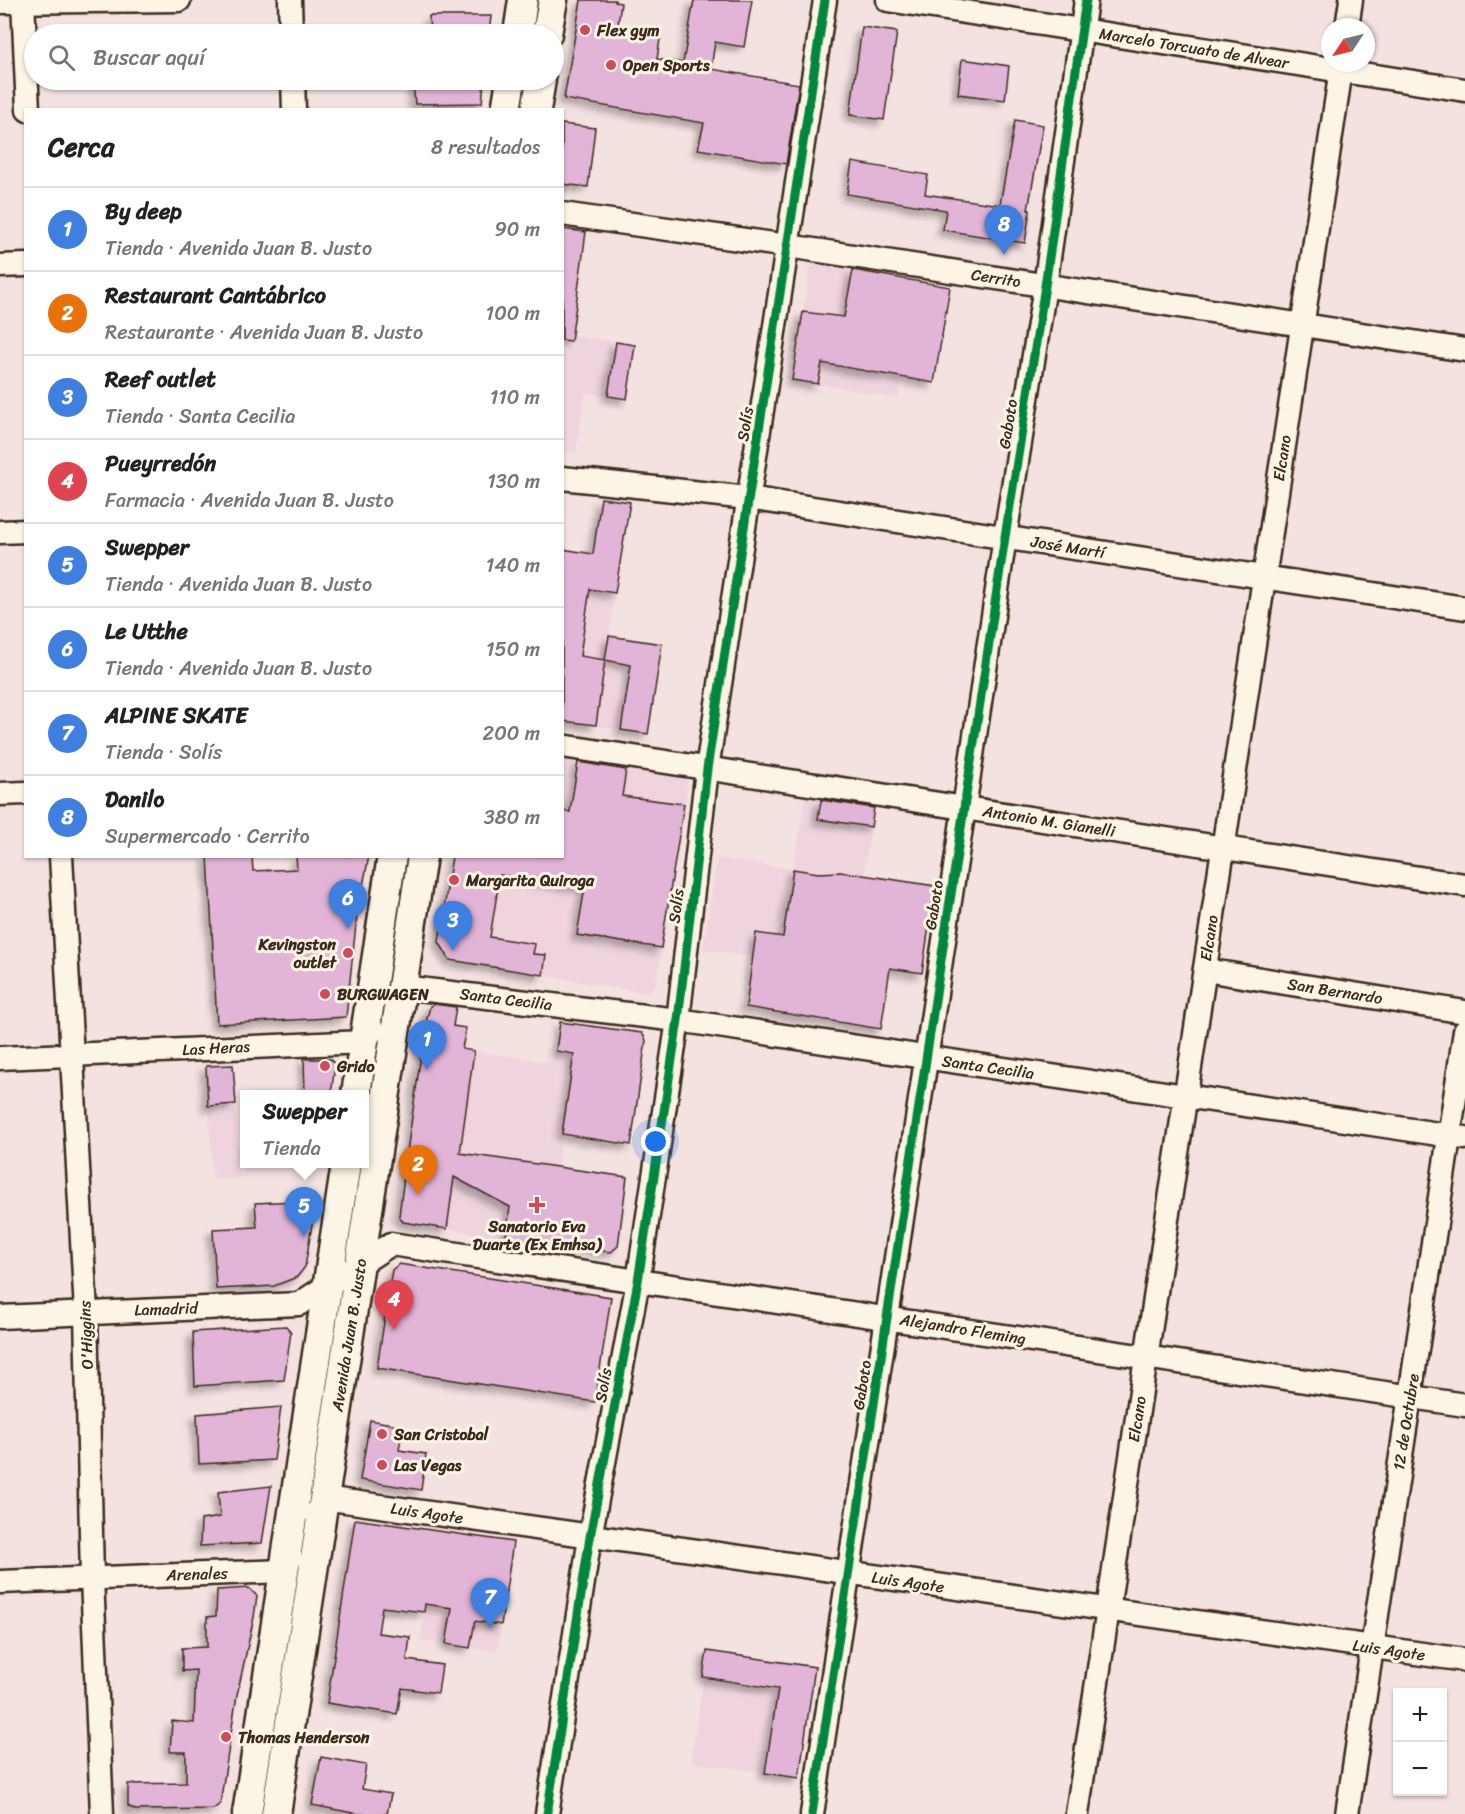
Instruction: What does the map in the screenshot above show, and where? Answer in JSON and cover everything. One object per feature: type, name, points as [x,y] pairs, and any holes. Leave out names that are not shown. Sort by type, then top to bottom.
[{"type":"main road","points":[[519,24],[523,0]]},
{"type":"main road","points":[[549,24],[553,0]]},
{"type":"main road","points":[[506,108],[509,90]]},
{"type":"main road","points":[[536,108],[539,90]]},
{"type":"main road","points":[[357,1090],[393,858]]},
{"type":"main road","name":"Avenida Juan B. Justo","points":[[276,1814],[338,1500],[360,1264],[422,858]]},
{"type":"main road","name":"Avenida Juan B. Justo","points":[[247,1814],[345,1168]]},
{"type":"street","points":[[0,2],[179,0]]},
{"type":"street","points":[[290,0],[291,24]]},
{"type":"street","name":"Solís","points":[[547,1814],[590,1537],[638,1281],[678,1020],[707,769],[825,0]]},
{"type":"street","name":"Marcelo Torcuato de Alvear","points":[[888,0],[1321,64]]},
{"type":"street","name":"Gaboto","points":[[812,1814],[1045,286],[1086,0]]},
{"type":"street","points":[[1348,18],[1351,0]]},
{"type":"street","points":[[23,1],[24,24]]},
{"type":"street","name":"Elcano","points":[[1077,1814],[1340,72]]},
{"type":"street","name":"Marcelo Torcuato de Alvear","points":[[1368,72],[1465,90]]},
{"type":"street","points":[[27,90],[28,108]]},
{"type":"street","points":[[293,90],[294,108]]},
{"type":"street","name":"Cerrito","points":[[564,214],[788,246],[1465,350]]},
{"type":"street","points":[[0,266],[24,265]]},
{"type":"street","name":"José Martí","points":[[564,478],[748,498],[1465,608]]},
{"type":"street","points":[[0,532],[24,531]]},
{"type":"street","name":"Antonio M. Gianelli","points":[[564,746],[1465,885]]},
{"type":"street","points":[[0,794],[24,793]]},
{"type":"street","name":"O'Higgins","points":[[61,858],[86,1313],[92,1578],[102,1814]]},
{"type":"street","name":"San Bernardo","points":[[1205,970],[1465,1012]]},
{"type":"street","points":[[364,1042],[402,987]]},
{"type":"street","name":"Santa Cecilia","points":[[402,987],[678,1020],[1457,1137]]},
{"type":"street","name":"12 de Octubre","points":[[1347,1814],[1410,1396],[1457,1137],[1465,1031]]},
{"type":"street","name":"Las Heras","points":[[0,1058],[364,1042]]},
{"type":"street","name":"Alejandro Fleming","points":[[360,1264],[391,1244],[1465,1405]]},
{"type":"street","name":"Lamadrid","points":[[0,1317],[298,1304],[360,1264]]},
{"type":"street","points":[[284,1571],[338,1500]]},
{"type":"street","name":"Luis Agote","points":[[338,1500],[1465,1660]]},
{"type":"street","name":"Arenales","points":[[0,1582],[284,1571]]},
{"type":"shaded area","points":[[811,263],[950,287],[934,383],[902,377],[898,398],[792,380]]},
{"type":"shaded area","points":[[564,334],[635,345],[627,399],[585,393],[576,453],[564,451]]},
{"type":"shaded area","points":[[590,589],[615,593],[609,636],[662,644],[648,734],[564,721]]},
{"type":"shaded area","points":[[564,755],[683,774],[688,781],[656,985],[647,993],[486,966],[499,875],[450,867],[452,858],[564,858]]},
{"type":"shaded area","points":[[806,793],[874,804],[864,875],[935,886],[922,973],[890,968],[881,1029],[746,1007],[753,957],[703,949],[717,858],[793,869]]},
{"type":"shaded area","points":[[560,1022],[642,1033],[646,1040],[631,1145],[562,1134],[557,1167],[627,1177],[618,1246],[611,1252],[447,1229],[408,1145],[460,1152],[474,1051],[553,1063]]},
{"type":"shaded area","points":[[233,1065],[240,1178],[213,1180],[206,1067]]},
{"type":"shaded area","points":[[436,1530],[513,1542],[497,1652],[420,1640]]},
{"type":"shaded area","points":[[707,1651],[815,1667],[799,1778],[691,1762]]},
{"type":"building","points":[[581,0],[615,0],[621,3],[618,25],[661,32],[657,59],[683,63],[694,0],[752,0],[744,47],[715,42],[711,69],[799,84],[786,164],[698,149],[704,123],[564,99]]},
{"type":"building","points":[[429,16],[491,16],[490,24],[429,24]]},
{"type":"building","points":[[862,27],[897,32],[884,120],[850,115]]},
{"type":"building","points":[[962,59],[1009,66],[1005,100],[958,94]]},
{"type":"building","points":[[414,90],[483,90],[482,103],[415,104]]},
{"type":"building","points":[[1015,120],[1043,125],[1028,210],[1030,210],[1025,243],[943,230],[946,210],[847,194],[852,162],[928,175],[925,194],[1000,205]]},
{"type":"building","points":[[564,124],[595,128],[588,187],[564,184]]},
{"type":"building","points":[[564,229],[586,232],[571,341],[564,340]]},
{"type":"building","points":[[853,270],[950,287],[934,383],[822,363],[818,384],[792,380],[803,312],[844,317]]},
{"type":"building","points":[[616,342],[635,345],[627,399],[608,396]]},
{"type":"building","points":[[601,498],[630,502],[615,593],[590,589],[584,628],[580,656],[605,660],[596,725],[564,721],[564,549],[593,554]]},
{"type":"building","points":[[609,636],[662,644],[648,734],[621,730],[631,665],[605,660]]},
{"type":"building","points":[[578,762],[626,770],[622,796],[684,804],[661,948],[577,935],[585,887],[500,875],[490,937],[535,944],[533,954],[546,955],[543,975],[450,960],[439,942],[452,858],[564,858],[564,811],[570,812]]},
{"type":"building","points":[[821,800],[874,808],[871,827],[818,819]]},
{"type":"building","points":[[208,858],[252,858],[253,871],[297,869],[296,858],[369,858],[357,915],[346,1017],[217,1024]]},
{"type":"building","points":[[793,869],[818,873],[840,872],[935,886],[922,973],[890,968],[881,1029],[746,1007],[756,933],[783,937]]},
{"type":"building","points":[[434,1004],[456,1007],[453,1026],[466,1028],[462,1049],[474,1051],[460,1153],[627,1177],[618,1246],[611,1252],[506,1237],[510,1207],[454,1177],[447,1229],[403,1222],[399,1216],[408,1145],[425,1027],[430,1006]]},
{"type":"building","points":[[560,1022],[642,1033],[646,1040],[631,1145],[562,1134],[574,1054],[556,1051]]},
{"type":"building","points":[[304,1059],[331,1059],[335,1065],[332,1090],[305,1090]]},
{"type":"building","points":[[233,1065],[236,1104],[208,1106],[206,1066]]},
{"type":"building","points":[[316,1200],[305,1267],[297,1277],[274,1286],[216,1289],[213,1229],[257,1227],[255,1203]]},
{"type":"building","points":[[399,1264],[611,1297],[595,1402],[377,1368],[392,1270]]},
{"type":"building","points":[[286,1326],[291,1332],[284,1380],[195,1386],[193,1332]]},
{"type":"building","points":[[281,1407],[274,1460],[199,1464],[197,1414]]},
{"type":"building","points":[[370,1420],[403,1426],[399,1450],[426,1454],[421,1490],[360,1480]]},
{"type":"building","points":[[271,1486],[262,1543],[200,1546],[201,1520],[220,1517],[218,1492]]},
{"type":"building","points":[[355,1519],[513,1542],[501,1625],[475,1621],[470,1648],[446,1644],[452,1608],[425,1604],[424,1612],[382,1607],[378,1633],[410,1637],[407,1660],[442,1665],[438,1693],[402,1688],[397,1714],[327,1703]]},
{"type":"building","points":[[249,1588],[257,1596],[237,1695],[220,1804],[213,1809],[135,1810],[128,1806],[128,1784],[186,1783],[186,1752],[170,1752],[172,1721],[194,1723],[196,1670],[182,1671],[182,1648],[207,1647],[207,1617],[216,1616],[217,1590]]},
{"type":"building","points":[[707,1651],[815,1667],[799,1778],[765,1773],[778,1689],[703,1677]]},
{"type":"building","points":[[321,1757],[366,1765],[362,1789],[391,1794],[387,1814],[358,1814],[312,1805]]},
{"type":"cycle path","points":[[547,1814],[590,1537],[638,1281],[678,1020],[707,769],[825,0]]},
{"type":"cycle path","points":[[812,1814],[1045,286],[1086,0]]},
{"type":"place","name":"Flex gym","points":[[585,30]]},
{"type":"place","name":"Open Sports","points":[[611,65]]},
{"type":"place","name":"Danilo","points":[[1004,255]]},
{"type":"place","name":"Margarita Quiroga","points":[[454,880]]},
{"type":"place","name":"Le Utthe","points":[[348,929]]},
{"type":"place","name":"Reef outlet","points":[[453,951]]},
{"type":"place","name":"Kevingston outlet","points":[[348,953]]},
{"type":"place","name":"BURGWAGEN","points":[[325,994]]},
{"type":"place","name":"Grido","points":[[325,1066]]},
{"type":"place","name":"By deep","points":[[427,1070]]},
{"type":"place","name":"Restaurant Cantábrico","points":[[418,1195]]},
{"type":"place","name":"Sanatorio Eva Duarte (Ex Emhsa)","points":[[537,1205]]},
{"type":"place","name":"Swepper","points":[[304,1237]]},
{"type":"place","name":"Pueyrredón","points":[[394,1330]]},
{"type":"place","name":"San Cristobal","points":[[382,1434]]},
{"type":"place","name":"Las Vegas","points":[[382,1465]]},
{"type":"place","name":"ALPINE SKATE","points":[[490,1628]]},
{"type":"place","name":"Thomas Henderson","points":[[226,1737]]}]
